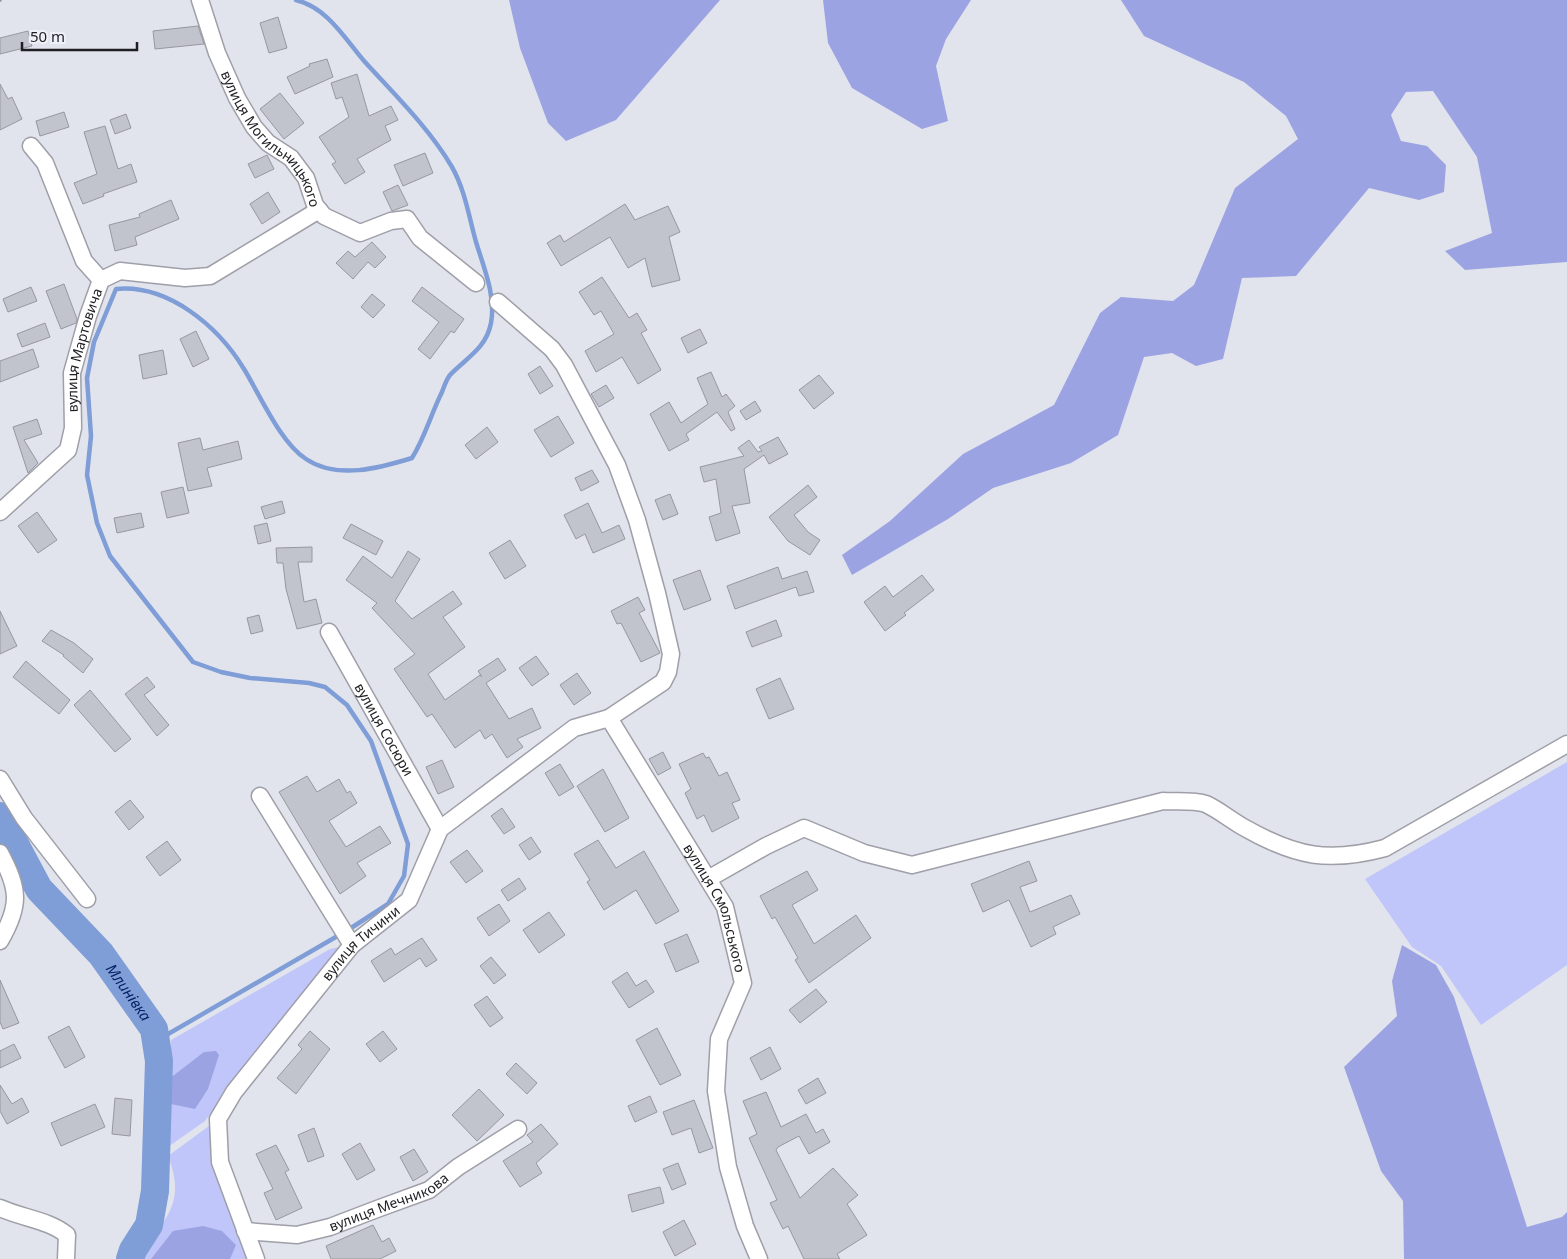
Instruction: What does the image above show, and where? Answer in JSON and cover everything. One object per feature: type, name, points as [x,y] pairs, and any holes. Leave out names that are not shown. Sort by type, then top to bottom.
[{"type":"street","name":"вулиця Могильницького","points":[[200,0],[217,53],[237,98],[254,127],[268,143],[291,158],[306,178],[319,210],[324,216],[360,233],[391,221],[407,220],[420,238],[476,283]]},
{"type":"street","points":[[30,146],[45,163],[84,261],[101,280]]},
{"type":"street","name":"вулиця Мартовича","points":[[0,512],[68,450],[73,428],[72,373],[88,316],[101,280],[120,271],[185,278],[210,276],[319,210]]},
{"type":"street","points":[[498,302],[552,349],[564,365],[617,464],[637,520],[671,654],[668,672],[663,682],[609,718]]},
{"type":"street","name":"вулиця Сосюри","points":[[329,632],[440,829]]},
{"type":"street","name":"вулиця Тичини","points":[[245,1231],[220,1162],[218,1120],[234,1092],[350,942],[409,900],[440,829],[574,728],[609,718]]},
{"type":"street","name":"вулиця Смольського","points":[[609,718],[724,907],[743,983],[719,1039],[716,1091],[728,1167],[745,1226],[759,1259]]},
{"type":"street","points":[[708,879],[766,846],[804,828],[864,853],[912,865],[1163,801],[1204,804],[1247,829],[1298,853],[1328,857],[1358,855],[1385,848],[1567,744]]},
{"type":"street","points":[[0,779],[24,818],[87,899]]},
{"type":"street","points":[[260,796],[350,942]]},
{"type":"street","points":[[0,853],[11,874],[17,898],[15,912],[0,941]]},
{"type":"street","name":"вулиця Мечникова","points":[[245,1231],[297,1235],[330,1227],[403,1200],[429,1190],[458,1167],[518,1129]]},
{"type":"street","points":[[0,1208],[16,1215],[56,1226],[67,1235],[66,1259]]},
{"type":"street","points":[[245,1231],[256,1259]]},
{"type":"shaded area","points":[[509,0],[720,0],[616,120],[566,141],[548,123],[520,48]]},
{"type":"shaded area","points":[[823,0],[971,0],[946,39],[936,66],[948,121],[922,129],[852,88],[828,43]]},
{"type":"shaded area","points":[[1121,0],[1567,0],[1567,262],[1465,270],[1445,251],[1492,233],[1477,157],[1433,91],[1406,92],[1391,115],[1401,141],[1427,146],[1446,165],[1444,192],[1419,200],[1369,188],[1296,276],[1242,278],[1223,359],[1196,366],[1172,353],[1144,357],[1118,435],[1071,463],[993,488],[948,519],[852,575],[842,555],[890,521],[963,454],[1054,405],[1100,313],[1121,297],[1173,301],[1194,285],[1235,188],[1298,139],[1286,116],[1244,82],[1144,36]]},
{"type":"shaded area","points":[[1567,762],[1567,965],[1481,1025],[1441,966],[1412,947],[1365,879]]},
{"type":"shaded area","points":[[1402,945],[1436,965],[1454,997],[1527,1227],[1562,1217],[1567,1212],[1567,1259],[1404,1259],[1403,1201],[1381,1171],[1344,1067],[1397,1016],[1392,981]]},
{"type":"shaded area","points":[[339,947],[205,1121],[165,1149],[171,1040],[330,949]]},
{"type":"shaded area","points":[[216,1051],[219,1055],[208,1089],[195,1109],[171,1104],[163,1094],[165,1082],[204,1052]]},
{"type":"shaded area","points":[[209,1126],[216,1167],[250,1259],[142,1259],[170,1211],[174,1200],[173,1173],[168,1156]]},
{"type":"shaded area","points":[[203,1226],[222,1231],[236,1245],[230,1259],[151,1259],[173,1231]]},
{"type":"building","points":[[278,17],[287,48],[269,53],[260,23]]},
{"type":"building","points":[[198,26],[204,44],[155,49],[153,31]]},
{"type":"building","points":[[28,31],[32,46],[0,54],[0,38]]},
{"type":"building","points":[[327,59],[333,77],[295,94],[287,77],[310,66],[309,64]]},
{"type":"building","points":[[357,74],[369,116],[391,106],[398,120],[385,126],[391,140],[357,159],[365,172],[345,184],[332,164],[336,162],[319,137],[349,117],[342,97],[336,99],[331,83]]},
{"type":"building","points":[[0,84],[8,99],[12,97],[22,119],[0,130]]},
{"type":"building","points":[[280,93],[304,123],[284,139],[260,109]]},
{"type":"building","points":[[64,112],[69,127],[40,136],[36,121]]},
{"type":"building","points":[[126,114],[131,128],[115,134],[110,120]]},
{"type":"building","points":[[105,126],[118,169],[131,164],[137,182],[103,194],[104,196],[83,204],[74,183],[97,174],[84,132]]},
{"type":"building","points":[[425,153],[433,173],[403,186],[394,165]]},
{"type":"building","points":[[267,155],[274,169],[255,178],[248,164]]},
{"type":"building","points":[[398,185],[408,205],[392,211],[383,192]]},
{"type":"building","points":[[268,192],[280,212],[262,224],[250,204]]},
{"type":"building","points":[[171,200],[179,219],[135,237],[137,245],[115,251],[109,225],[140,217],[139,214]]},
{"type":"building","points":[[625,204],[635,220],[668,206],[680,232],[669,237],[680,280],[652,287],[645,258],[628,268],[610,237],[561,266],[547,243],[560,235],[564,242]]},
{"type":"building","points":[[372,242],[386,257],[375,268],[368,262],[353,279],[336,263],[348,251],[355,257]]},
{"type":"building","points":[[602,277],[629,318],[637,313],[647,330],[641,333],[661,370],[638,384],[622,357],[596,372],[585,351],[614,334],[601,311],[594,315],[579,292]]},
{"type":"building","points":[[64,284],[77,319],[76,323],[61,329],[46,291]]},
{"type":"building","points":[[31,287],[37,301],[8,312],[3,299]]},
{"type":"building","points":[[422,287],[464,319],[454,333],[451,331],[430,359],[418,349],[439,322],[412,301]]},
{"type":"building","points":[[372,294],[385,305],[373,318],[361,307]]},
{"type":"building","points":[[45,323],[50,337],[22,347],[17,334]]},
{"type":"building","points":[[700,329],[707,343],[688,353],[681,338]]},
{"type":"building","points":[[196,331],[209,359],[193,367],[180,339]]},
{"type":"building","points":[[33,349],[39,367],[0,382],[0,361]]},
{"type":"building","points":[[163,350],[167,374],[143,379],[139,355]]},
{"type":"building","points":[[540,366],[553,386],[540,394],[528,374]]},
{"type":"building","points":[[711,372],[722,397],[726,394],[735,406],[728,412],[735,429],[731,431],[717,412],[686,434],[689,440],[669,451],[650,414],[669,402],[681,423],[708,404],[697,378]]},
{"type":"building","points":[[819,375],[834,393],[814,409],[799,390]]},
{"type":"building","points":[[606,385],[614,398],[599,407],[591,394]]},
{"type":"building","points":[[755,401],[761,411],[746,420],[740,411]]},
{"type":"building","points":[[558,416],[574,443],[551,457],[534,430]]},
{"type":"building","points":[[37,419],[42,434],[24,440],[38,463],[28,473],[13,427]]},
{"type":"building","points":[[487,427],[498,442],[476,459],[465,445]]},
{"type":"building","points":[[778,437],[788,454],[769,464],[764,455],[744,469],[750,503],[732,506],[740,533],[716,541],[709,517],[721,513],[716,479],[704,482],[700,467],[744,456],[738,448],[749,440],[758,452],[762,451],[759,447]]},
{"type":"building","points":[[200,438],[203,450],[238,441],[242,459],[207,468],[212,486],[188,491],[178,443]]},
{"type":"building","points":[[592,470],[599,482],[581,491],[575,478]]},
{"type":"building","points":[[808,485],[817,497],[794,515],[808,532],[820,540],[810,555],[788,541],[769,517]]},
{"type":"building","points":[[183,487],[189,513],[167,518],[161,492]]},
{"type":"building","points":[[670,494],[678,514],[663,520],[655,500]]},
{"type":"building","points":[[282,501],[285,513],[265,519],[261,507]]},
{"type":"building","points":[[588,503],[602,533],[619,525],[625,539],[593,553],[585,534],[576,539],[564,515]]},
{"type":"building","points":[[37,512],[57,540],[38,553],[18,526]]},
{"type":"building","points":[[141,513],[144,527],[117,533],[114,518]]},
{"type":"building","points":[[267,523],[271,541],[258,544],[254,526]]},
{"type":"building","points":[[351,524],[383,541],[376,555],[343,538]]},
{"type":"building","points":[[510,540],[526,566],[505,579],[489,553]]},
{"type":"building","points":[[312,547],[312,562],[298,562],[304,602],[316,599],[322,623],[297,629],[286,589],[283,563],[277,563],[276,548]]},
{"type":"building","points":[[408,551],[420,559],[395,601],[412,619],[453,591],[462,604],[443,617],[465,647],[428,674],[445,700],[480,675],[482,677],[478,671],[498,658],[506,670],[486,683],[509,719],[532,708],[541,728],[517,739],[523,747],[507,758],[492,734],[485,739],[480,730],[455,748],[432,714],[427,717],[394,669],[415,654],[372,608],[377,603],[346,580],[363,556],[392,578]]},
{"type":"building","points":[[778,567],[782,579],[807,571],[814,592],[799,596],[796,587],[735,609],[727,586]]},
{"type":"building","points":[[700,570],[711,600],[684,610],[673,580]]},
{"type":"building","points":[[922,575],[934,590],[904,613],[906,615],[885,631],[864,602],[885,586],[893,597]]},
{"type":"building","points":[[638,597],[645,610],[639,613],[660,653],[641,662],[621,623],[617,624],[611,611]]},
{"type":"building","points":[[0,611],[17,646],[0,654]]},
{"type":"building","points":[[259,615],[263,631],[251,634],[247,618]]},
{"type":"building","points":[[776,620],[782,636],[752,647],[746,632]]},
{"type":"building","points":[[51,630],[74,643],[93,659],[83,673],[64,655],[42,641]]},
{"type":"building","points":[[536,656],[549,674],[532,686],[519,668]]},
{"type":"building","points":[[26,661],[70,700],[59,714],[13,677]]},
{"type":"building","points":[[577,673],[591,693],[574,705],[560,685]]},
{"type":"building","points":[[147,677],[155,687],[144,695],[169,725],[157,736],[125,694]]},
{"type":"building","points":[[780,678],[794,709],[769,719],[756,689]]},
{"type":"building","points":[[90,690],[131,739],[115,752],[74,705]]},
{"type":"building","points":[[663,752],[671,768],[658,775],[649,759]]},
{"type":"building","points":[[703,753],[706,758],[709,757],[719,776],[727,772],[740,800],[732,803],[739,818],[712,832],[704,815],[697,819],[685,793],[691,789],[679,764]]},
{"type":"building","points":[[442,760],[454,787],[438,794],[426,767]]},
{"type":"building","points":[[560,764],[574,787],[559,796],[545,773]]},
{"type":"building","points":[[603,769],[629,818],[605,832],[577,786]]},
{"type":"building","points":[[307,776],[317,792],[339,779],[347,793],[350,791],[357,803],[329,821],[346,847],[380,826],[391,843],[357,863],[366,876],[340,894],[279,792]]},
{"type":"building","points":[[130,800],[144,817],[129,830],[115,812]]},
{"type":"building","points":[[502,808],[515,827],[504,834],[491,816]]},
{"type":"building","points":[[531,837],[541,852],[529,860],[519,845]]},
{"type":"building","points":[[598,840],[616,868],[644,851],[679,911],[656,924],[636,890],[604,910],[587,882],[590,880],[574,854]]},
{"type":"building","points":[[167,841],[181,860],[160,876],[146,857]]},
{"type":"building","points":[[467,850],[483,871],[466,883],[450,862]]},
{"type":"building","points":[[1029,861],[1037,881],[1020,887],[1030,912],[1071,895],[1080,914],[1053,927],[1056,934],[1031,947],[1009,900],[983,912],[971,884]]},
{"type":"building","points":[[807,871],[818,890],[792,905],[814,944],[856,915],[871,938],[809,983],[795,960],[798,958],[775,917],[772,919],[760,896]]},
{"type":"building","points":[[519,878],[526,889],[508,901],[501,890]]},
{"type":"building","points":[[499,904],[510,921],[489,936],[477,918]]},
{"type":"building","points":[[549,912],[565,935],[539,953],[523,930]]},
{"type":"building","points":[[687,934],[699,962],[676,972],[664,944]]},
{"type":"building","points":[[422,938],[437,960],[426,967],[420,958],[384,982],[371,961],[391,948],[395,955]]},
{"type":"building","points":[[491,957],[506,975],[494,984],[480,966]]},
{"type":"building","points":[[627,972],[636,986],[646,980],[654,992],[629,1008],[612,982]]},
{"type":"building","points":[[0,980],[19,1023],[3,1029],[0,1022]]},
{"type":"building","points":[[816,989],[827,1002],[800,1023],[789,1010]]},
{"type":"building","points":[[487,996],[503,1018],[490,1027],[474,1005]]},
{"type":"building","points":[[69,1026],[85,1057],[65,1068],[48,1037]]},
{"type":"building","points":[[657,1028],[681,1075],[660,1085],[636,1040]]},
{"type":"building","points":[[310,1031],[330,1049],[296,1094],[277,1078],[302,1049],[298,1045]]},
{"type":"building","points":[[383,1031],[397,1049],[380,1062],[366,1044]]},
{"type":"building","points":[[14,1044],[21,1058],[0,1068],[0,1051]]},
{"type":"building","points":[[770,1047],[781,1069],[761,1080],[750,1058]]},
{"type":"building","points":[[516,1063],[537,1083],[527,1094],[506,1074]]},
{"type":"building","points":[[818,1078],[826,1093],[806,1104],[798,1090]]},
{"type":"building","points":[[0,1085],[12,1104],[22,1098],[29,1112],[7,1124],[0,1111]]},
{"type":"building","points":[[479,1089],[504,1115],[477,1141],[452,1115]]},
{"type":"building","points":[[766,1092],[781,1127],[806,1114],[816,1133],[823,1129],[830,1142],[809,1154],[799,1136],[778,1147],[776,1150],[800,1198],[833,1168],[858,1195],[847,1204],[867,1235],[837,1254],[840,1259],[804,1259],[788,1226],[783,1229],[770,1203],[777,1200],[749,1138],[757,1134],[743,1101]]},
{"type":"building","points":[[650,1096],[657,1112],[635,1122],[628,1106]]},
{"type":"building","points":[[115,1098],[132,1100],[130,1136],[112,1134]]},
{"type":"building","points":[[694,1100],[713,1148],[699,1153],[691,1128],[672,1135],[663,1112]]},
{"type":"building","points":[[95,1104],[105,1127],[61,1146],[51,1123]]},
{"type":"building","points":[[541,1124],[558,1144],[536,1163],[542,1173],[520,1187],[503,1161],[533,1142],[527,1135]]},
{"type":"building","points":[[314,1128],[324,1156],[308,1162],[298,1135]]},
{"type":"building","points":[[360,1143],[375,1170],[357,1180],[342,1154]]},
{"type":"building","points":[[276,1145],[289,1170],[285,1172],[302,1208],[276,1220],[264,1193],[273,1189],[256,1154]]},
{"type":"building","points":[[414,1149],[428,1172],[413,1181],[400,1157]]},
{"type":"building","points":[[678,1163],[686,1184],[672,1190],[663,1169]]},
{"type":"building","points":[[660,1187],[664,1203],[632,1212],[628,1195]]},
{"type":"building","points":[[684,1220],[696,1244],[675,1256],[663,1232]]},
{"type":"building","points":[[373,1225],[382,1242],[389,1238],[396,1251],[380,1259],[331,1259],[326,1246]]},
{"type":"waterway","points":[[296,0],[317,10],[335,25],[365,62],[422,125],[452,167],[463,194],[491,292],[491,323],[485,340],[449,377],[421,442],[412,458],[373,468],[345,471],[318,465],[306,459],[297,451],[279,430],[233,353],[206,323],[190,311],[154,293],[135,289],[116,289],[94,342],[87,378],[91,436],[87,475],[97,523],[110,556],[193,662],[221,672],[250,678],[309,683],[325,687],[347,705],[371,741],[408,844],[404,876],[388,904],[348,930]]},
{"type":"waterway","name":"Млинівка","points":[[0,816],[39,889],[101,954],[154,1029],[159,1061],[155,1191],[149,1225],[133,1250],[130,1259]]},
{"type":"waterway","points":[[156,1041],[341,934]]}]
